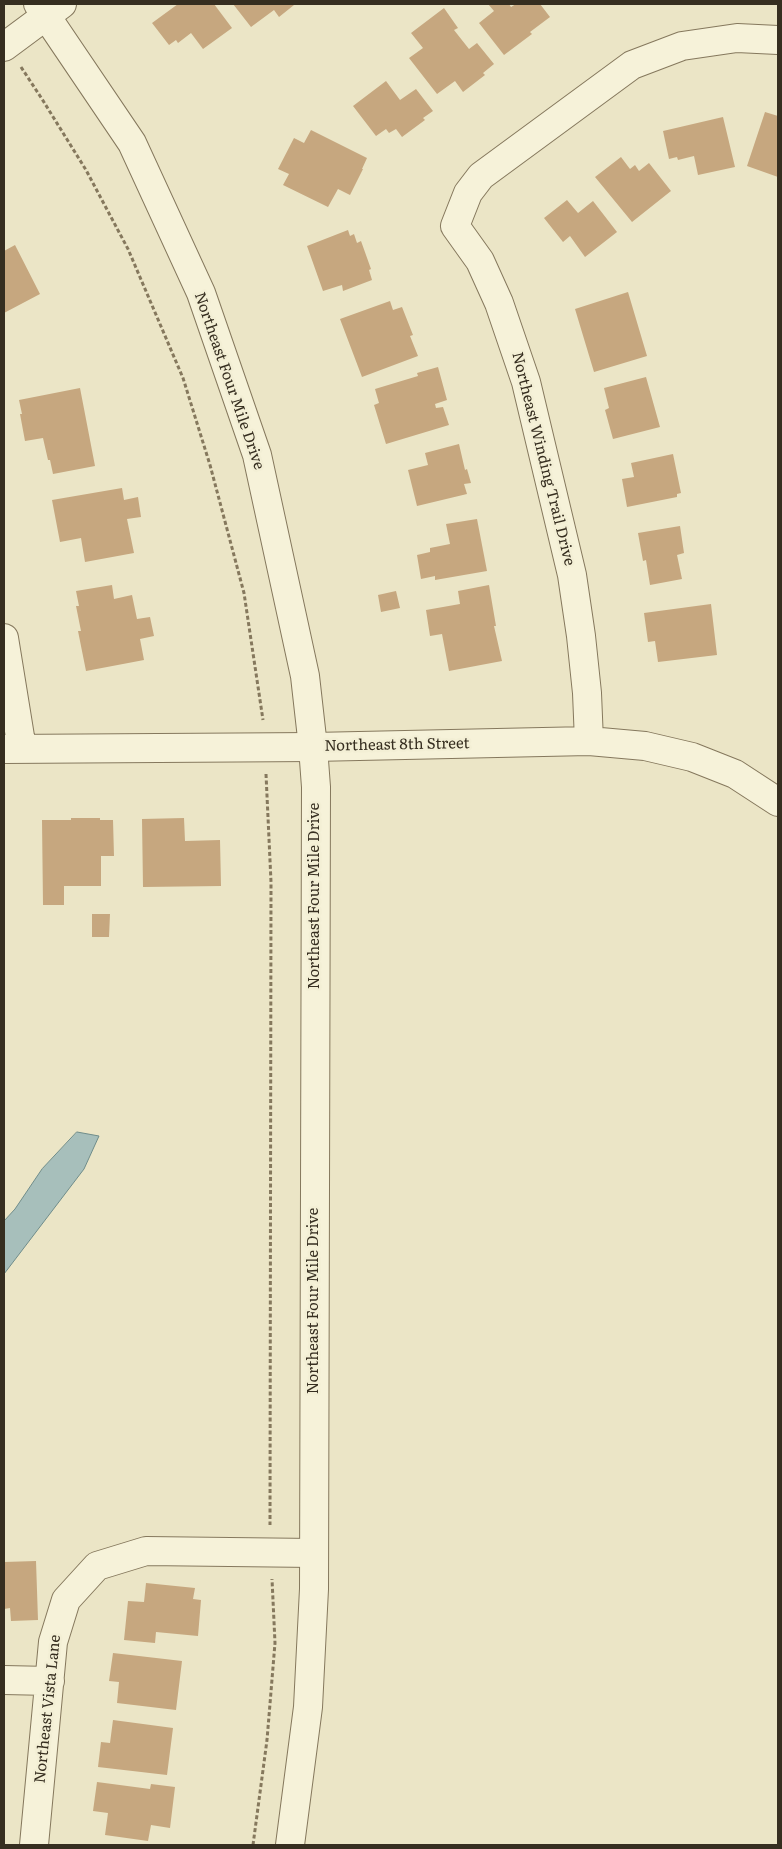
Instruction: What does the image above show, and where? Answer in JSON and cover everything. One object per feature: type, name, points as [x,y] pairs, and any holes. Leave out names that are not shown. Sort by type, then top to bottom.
[{"type":"street","points":[[5,46],[49,8]]},
{"type":"street","name":"Northeast Four Mile Drive","points":[[49,8],[132,143],[201,293],[256,455],[305,676],[316,787],[314,1553],[308,1707],[290,1845]]},
{"type":"street","name":"Northeast Winding Trail Drive","points":[[589,741],[583,655],[572,574],[526,382],[498,303],[480,260],[455,226],[468,193],[482,176],[632,65],[682,46],[737,38],[778,40]]},
{"type":"street","points":[[4,638],[13,749]]},
{"type":"street","name":"Northeast 8th Street","points":[[13,749],[265,748],[589,741],[645,746],[692,758],[735,774],[778,802]]},
{"type":"street","name":"Northeast Vista Lane","points":[[34,1845],[53,1642],[66,1600],[97,1566],[146,1551],[314,1553]]},
{"type":"street","points":[[4,1680],[50,1681]]},
{"type":"path","points":[[5,46],[42,98],[81,162],[128,249],[183,378],[210,465],[244,593],[262,711],[270,882],[270,1503],[275,1642],[267,1740],[253,1845]]},
{"type":"water","points":[[77,1132],[99,1136],[84,1169],[4,1274],[4,1221],[15,1209],[42,1169]]},
{"type":"building","points":[[178,4],[214,4],[232,28],[203,49],[191,33],[178,43],[176,40],[169,45],[152,23]]},
{"type":"building","points":[[233,4],[294,5],[279,17],[274,10],[251,27]]},
{"type":"building","points":[[488,4],[509,4],[511,7],[516,4],[540,4],[550,17],[530,32],[532,34],[504,55],[479,23],[494,11]]},
{"type":"building","points":[[444,8],[458,28],[454,30],[469,49],[477,43],[494,64],[483,73],[485,75],[463,92],[455,81],[437,94],[409,58],[423,48],[411,33]]},
{"type":"building","points":[[386,81],[400,100],[416,89],[433,111],[423,118],[425,120],[402,137],[396,129],[389,133],[386,129],[376,136],[353,106]]},
{"type":"building","points":[[765,112],[778,116],[778,177],[747,166]]},
{"type":"building","points":[[723,117],[735,167],[698,175],[694,156],[678,160],[677,157],[669,159],[663,131]]},
{"type":"building","points":[[311,130],[367,158],[350,195],[338,189],[328,207],[283,185],[289,174],[278,169],[294,138],[304,143]]},
{"type":"building","points":[[621,157],[630,169],[635,165],[639,171],[649,163],[671,191],[632,222],[595,177]]},
{"type":"building","points":[[567,200],[578,213],[593,201],[617,232],[585,257],[570,236],[563,242],[544,218]]},
{"type":"building","points":[[348,230],[350,236],[354,234],[357,243],[361,241],[371,269],[369,270],[372,280],[343,291],[342,285],[323,291],[307,246]]},
{"type":"building","points":[[15,245],[40,294],[4,313],[4,251]]},
{"type":"building","points":[[628,292],[647,356],[594,372],[575,309]]},
{"type":"building","points":[[390,301],[393,310],[402,307],[413,335],[410,336],[418,356],[362,377],[340,319]]},
{"type":"building","points":[[438,367],[447,400],[435,404],[436,408],[443,407],[449,425],[386,444],[374,405],[379,403],[375,389],[418,376],[417,373]]},
{"type":"building","points":[[646,377],[660,427],[613,439],[605,410],[609,408],[604,388]]},
{"type":"building","points":[[80,388],[95,466],[53,474],[43,438],[25,441],[19,400]]},
{"type":"building","points":[[459,444],[465,470],[467,469],[471,483],[464,484],[467,494],[417,506],[408,470],[428,465],[425,453]]},
{"type":"building","points":[[673,454],[681,493],[677,494],[677,497],[627,507],[622,479],[634,477],[631,463]]},
{"type":"building","points":[[122,488],[124,500],[138,497],[141,517],[127,519],[134,553],[85,562],[81,538],[60,542],[52,500]]},
{"type":"building","points":[[477,519],[487,571],[435,580],[435,576],[421,579],[417,555],[430,552],[430,548],[450,544],[446,524]]},
{"type":"building","points":[[680,526],[684,553],[677,555],[682,579],[650,585],[646,560],[643,561],[638,533]]},
{"type":"building","points":[[112,585],[114,599],[132,595],[137,619],[150,617],[154,636],[140,639],[144,660],[86,671],[78,631],[81,631],[76,606],[79,606],[76,591]]},
{"type":"building","points":[[489,585],[496,626],[494,626],[502,661],[449,671],[442,634],[430,636],[426,610],[460,604],[458,591]]},
{"type":"building","points":[[396,591],[400,608],[381,612],[378,595]]},
{"type":"building","points":[[711,604],[717,655],[658,662],[655,641],[648,642],[644,613]]},
{"type":"building","points":[[71,818],[113,820],[114,856],[101,856],[101,886],[64,886],[64,905],[43,905],[42,820],[71,820]]},
{"type":"building","points":[[184,818],[185,841],[220,840],[221,886],[143,887],[142,819]]},
{"type":"building","points":[[92,914],[110,914],[109,937],[92,937]]},
{"type":"building","points":[[36,1561],[38,1620],[11,1621],[10,1608],[4,1609],[4,1562]]},
{"type":"building","points":[[146,1583],[195,1588],[193,1599],[201,1600],[198,1636],[156,1632],[155,1643],[124,1640],[128,1601],[144,1602]]},
{"type":"building","points":[[113,1653],[182,1661],[176,1710],[117,1703],[119,1682],[109,1681]]},
{"type":"building","points":[[113,1720],[173,1728],[167,1775],[98,1767],[101,1742],[110,1743]]},
{"type":"building","points":[[97,1782],[150,1789],[151,1784],[175,1787],[170,1828],[151,1825],[148,1841],[105,1835],[108,1813],[93,1811]]}]
